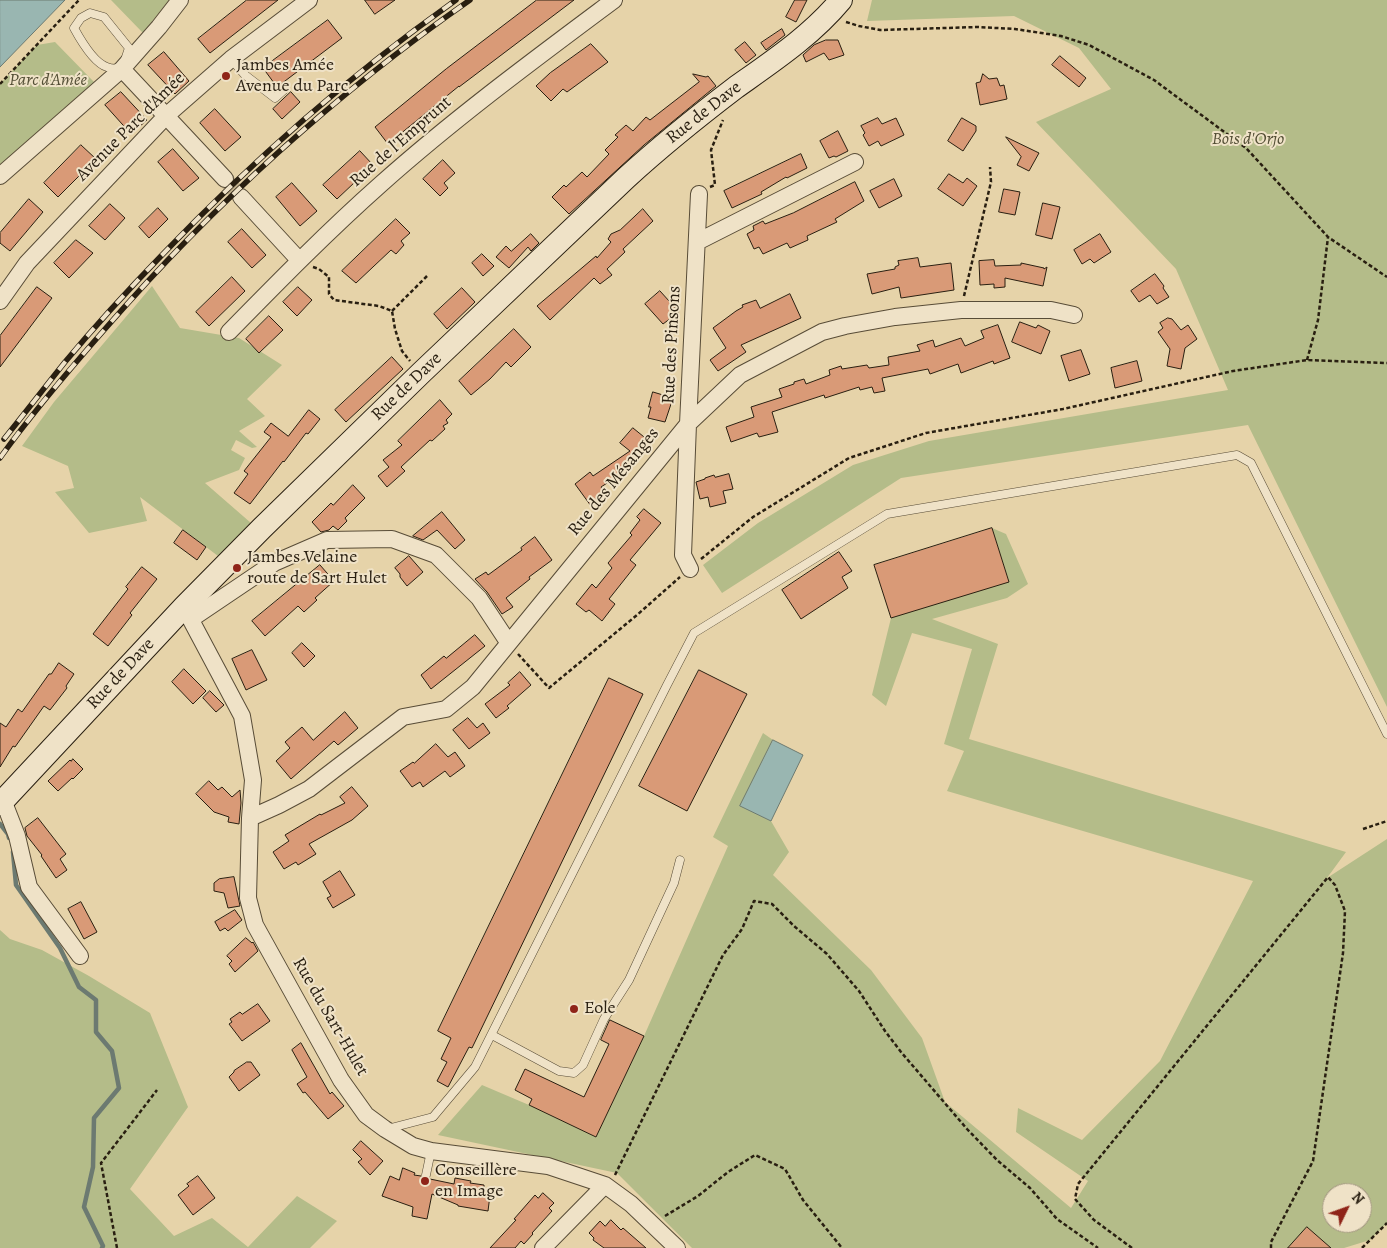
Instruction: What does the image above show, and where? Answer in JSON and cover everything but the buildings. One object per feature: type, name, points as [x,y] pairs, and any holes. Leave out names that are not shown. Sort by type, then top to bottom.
[{"type":"main road","name":"Rue de Dave","points":[[2,802],[187,613],[262,528],[421,373],[660,147],[812,31],[834,8]]},
{"type":"street","points":[[0,176],[122,69],[180,0]]},
{"type":"street","name":"Avenue Parc d'Amée","points":[[2,293],[27,263],[167,115],[231,59],[309,0]]},
{"type":"street","name":"Rue de l'Emprunt","points":[[229,332],[299,260],[381,183],[485,97],[614,0]]},
{"type":"street","points":[[122,69],[225,179]]},
{"type":"street","points":[[697,242],[855,162]]},
{"type":"street","name":"Rue des Pinsons","points":[[690,569],[683,555],[699,194]]},
{"type":"street","points":[[241,197],[299,260]]},
{"type":"street","name":"Rue des Mésanges","points":[[250,818],[280,805],[309,789],[403,717],[446,709],[472,687],[688,424],[740,375],[822,332],[895,317],[961,310],[1051,310],[1074,315]]},
{"type":"street","points":[[187,613],[274,563],[327,540],[392,538],[436,555],[479,598],[508,642]]},
{"type":"street","name":"Rue du Sart-Hulet","points":[[187,613],[242,716],[253,780],[248,898],[255,925],[341,1080],[366,1115],[413,1146],[431,1151],[548,1166],[605,1185],[631,1204],[676,1248]]},
{"type":"street","points":[[2,802],[17,836],[29,887],[80,956]]},
{"type":"street","points":[[543,1248],[605,1185]]},
{"type":"lane","points":[[90,13],[104,17],[129,48],[122,69],[108,68],[103,65],[84,45],[74,28],[81,18],[90,13]]},
{"type":"lane","points":[[231,59],[245,75],[275,98],[284,90]]},
{"type":"lane","points":[[385,1129],[433,1117],[475,1067],[694,633],[887,514],[1237,455],[1251,463],[1387,734]]},
{"type":"lane","points":[[492,1035],[559,1071],[574,1073],[583,1064],[604,1019],[629,980],[674,883],[680,860]]},
{"type":"lane","points":[[426,1175],[431,1151]]},
{"type":"path","points":[[0,84],[79,0]]},
{"type":"path","points":[[834,8],[859,26],[880,30],[978,27],[1015,29],[1061,36],[1089,45],[1154,80],[1246,148],[1328,237],[1387,277]]},
{"type":"path","points":[[699,194],[715,185],[711,150],[725,115]]},
{"type":"path","points":[[961,310],[992,182],[990,167]]},
{"type":"path","points":[[1307,360],[1318,320],[1328,237]]},
{"type":"path","points":[[299,260],[319,269],[329,277],[329,294],[334,300],[379,306],[392,311]]},
{"type":"path","points":[[392,311],[428,276]]},
{"type":"path","points":[[392,311],[402,351],[421,373]]},
{"type":"path","points":[[508,642],[549,688],[753,518],[849,458],[926,434],[1063,409],[1234,371],[1307,360],[1387,363]]},
{"type":"path","points":[[1363,829],[1387,821]]},
{"type":"path","points":[[1132,1248],[1094,1220],[1075,1199],[1078,1184],[1328,877],[1335,885],[1345,911],[1343,953],[1313,1161],[1271,1242],[1271,1248]]},
{"type":"path","points":[[605,1185],[617,1173],[723,956],[742,929],[754,901],[772,904],[827,954],[859,991],[884,1031],[967,1129],[997,1160],[1030,1188],[1057,1218],[1098,1248]]},
{"type":"path","points":[[117,1248],[101,1163],[157,1090]]},
{"type":"path","points":[[652,1224],[698,1196],[728,1172],[755,1154],[785,1169],[803,1200],[842,1248]]},
{"type":"path","points":[[1362,1248],[1387,1223]]},
{"type":"green space","points":[[111,0],[169,0],[143,33]]},
{"type":"green space","name":"Bois d'Orjo","points":[[872,0],[1387,0],[1387,707],[1248,425],[901,478],[722,593],[703,565],[758,523],[853,465],[929,441],[1228,390],[1176,269],[1036,122],[1111,89],[1079,48],[1014,16],[867,21]]},
{"type":"green space","name":"Parc d'Amée","points":[[55,42],[94,82],[0,165],[0,84],[37,45]]},
{"type":"green space","points":[[152,286],[180,328],[239,338],[282,365],[247,399],[265,416],[239,431],[257,447],[252,448],[236,440],[231,450],[245,458],[239,470],[205,483],[251,523],[218,556],[140,497],[147,521],[89,533],[55,492],[74,488],[68,466],[22,446],[54,402]]},
{"type":"green space","points":[[992,528],[1006,534],[1028,584],[1007,598],[932,619],[998,644],[969,739],[1346,852],[1327,878],[1387,839],[1387,1223],[1370,1240],[1344,1248],[692,1248],[617,1173],[438,1135],[482,1085],[596,1137],[644,1036],[728,846],[713,837],[763,733],[773,740],[741,806],[771,821],[789,852],[773,875],[871,970],[922,1038],[945,1102],[1071,1208],[1088,1181],[1016,1132],[1018,1108],[1082,1140],[1160,1061],[1253,881],[947,791],[964,751],[944,744],[972,649],[912,633],[886,706],[872,695],[891,618],[1009,581]]},
{"type":"green space","points":[[0,930],[10,939],[42,950],[150,1013],[188,1107],[130,1189],[174,1236],[212,1218],[248,1247],[297,1196],[337,1221],[310,1248],[0,1248]]},
{"type":"water","points":[[0,0],[65,0],[0,67]]},
{"type":"water","points":[[773,740],[803,755],[771,821],[740,806]]},
{"type":"waterway","points":[[0,824],[9,838]]},
{"type":"waterway","points":[[13,852],[16,885],[60,948],[79,987],[96,1000],[96,1032],[112,1051],[119,1088],[94,1118],[93,1167],[84,1207],[103,1246],[102,1248]]},
{"type":"tunnel","points":[[225,179],[241,197]]},
{"type":"railway","points":[[4,439],[65,362],[125,294],[231,186],[340,89],[456,0]]},
{"type":"railway","points":[[0,458],[64,376],[105,329],[146,283],[232,195],[277,153],[371,74],[470,0]]},
{"type":"place","name":"Jambes Amée Avenue du Parc","points":[[226,76]]},
{"type":"place","name":"Jambes Velaine route de Sart Hulet","points":[[237,568]]},
{"type":"place","name":"Eole","points":[[574,1009]]},
{"type":"place","name":"Conseillère en Image","points":[[425,1181]]}]
